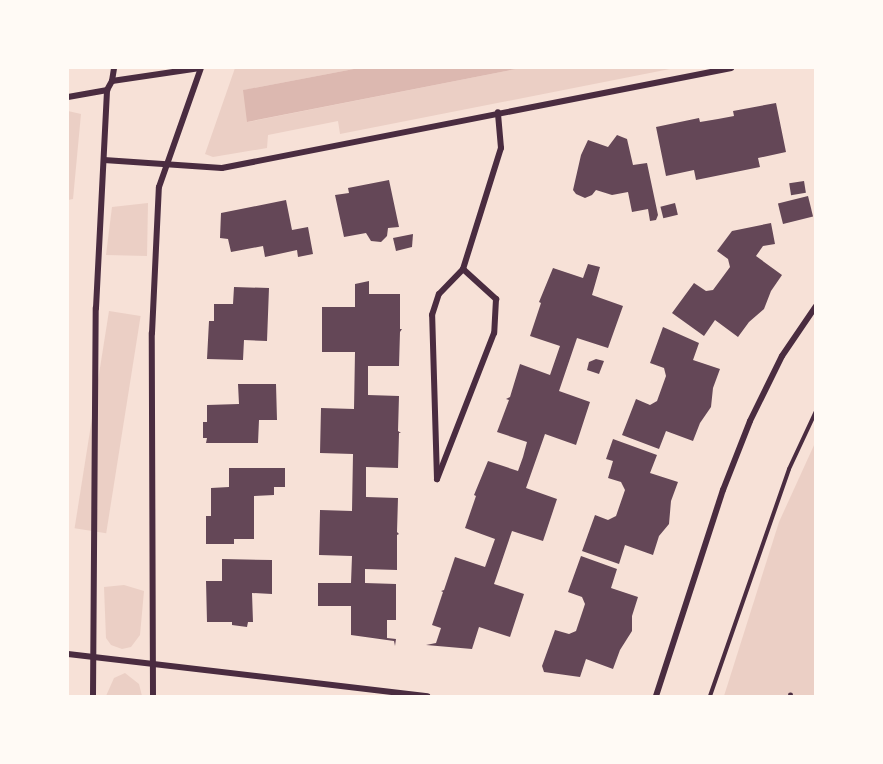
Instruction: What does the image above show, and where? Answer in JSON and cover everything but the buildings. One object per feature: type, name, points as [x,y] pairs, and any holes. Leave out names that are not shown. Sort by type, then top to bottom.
[{"type":"street","points":[[93,696],[96,308],[107,90],[112,81],[114,68]]},
{"type":"street","points":[[112,81],[201,68],[159,187],[152,333],[153,696]]},
{"type":"street","points":[[104,160],[222,168],[731,68]]},
{"type":"street","points":[[68,97],[107,90]]},
{"type":"street","points":[[464,269],[496,298],[494,333],[436,479],[432,315],[440,294],[464,269],[501,148],[498,112]]},
{"type":"street","points":[[656,696],[723,490],[750,421],[782,356],[816,306]]},
{"type":"street","points":[[68,654],[428,696]]},
{"type":"path","points":[[710,696],[789,469],[816,411]]},
{"type":"shaded area","points":[[235,68],[359,68],[244,90],[248,122],[521,68],[675,68],[340,134],[338,121],[268,135],[267,148],[213,157],[205,154]]},
{"type":"shaded area","points":[[359,68],[521,68],[247,122],[243,90]]},
{"type":"shaded area","points":[[68,111],[81,114],[73,199],[68,200]]},
{"type":"shaded area","points":[[148,203],[147,256],[106,255],[112,207]]},
{"type":"shaded area","points":[[109,311],[141,316],[106,533],[75,528]]},
{"type":"shaded area","points":[[815,443],[815,696],[724,696],[779,522]]},
{"type":"shaded area","points":[[124,585],[144,591],[140,635],[131,647],[122,649],[111,645],[106,638],[104,587]]},
{"type":"shaded area","points":[[125,673],[139,684],[142,696],[106,696],[114,678]]}]
